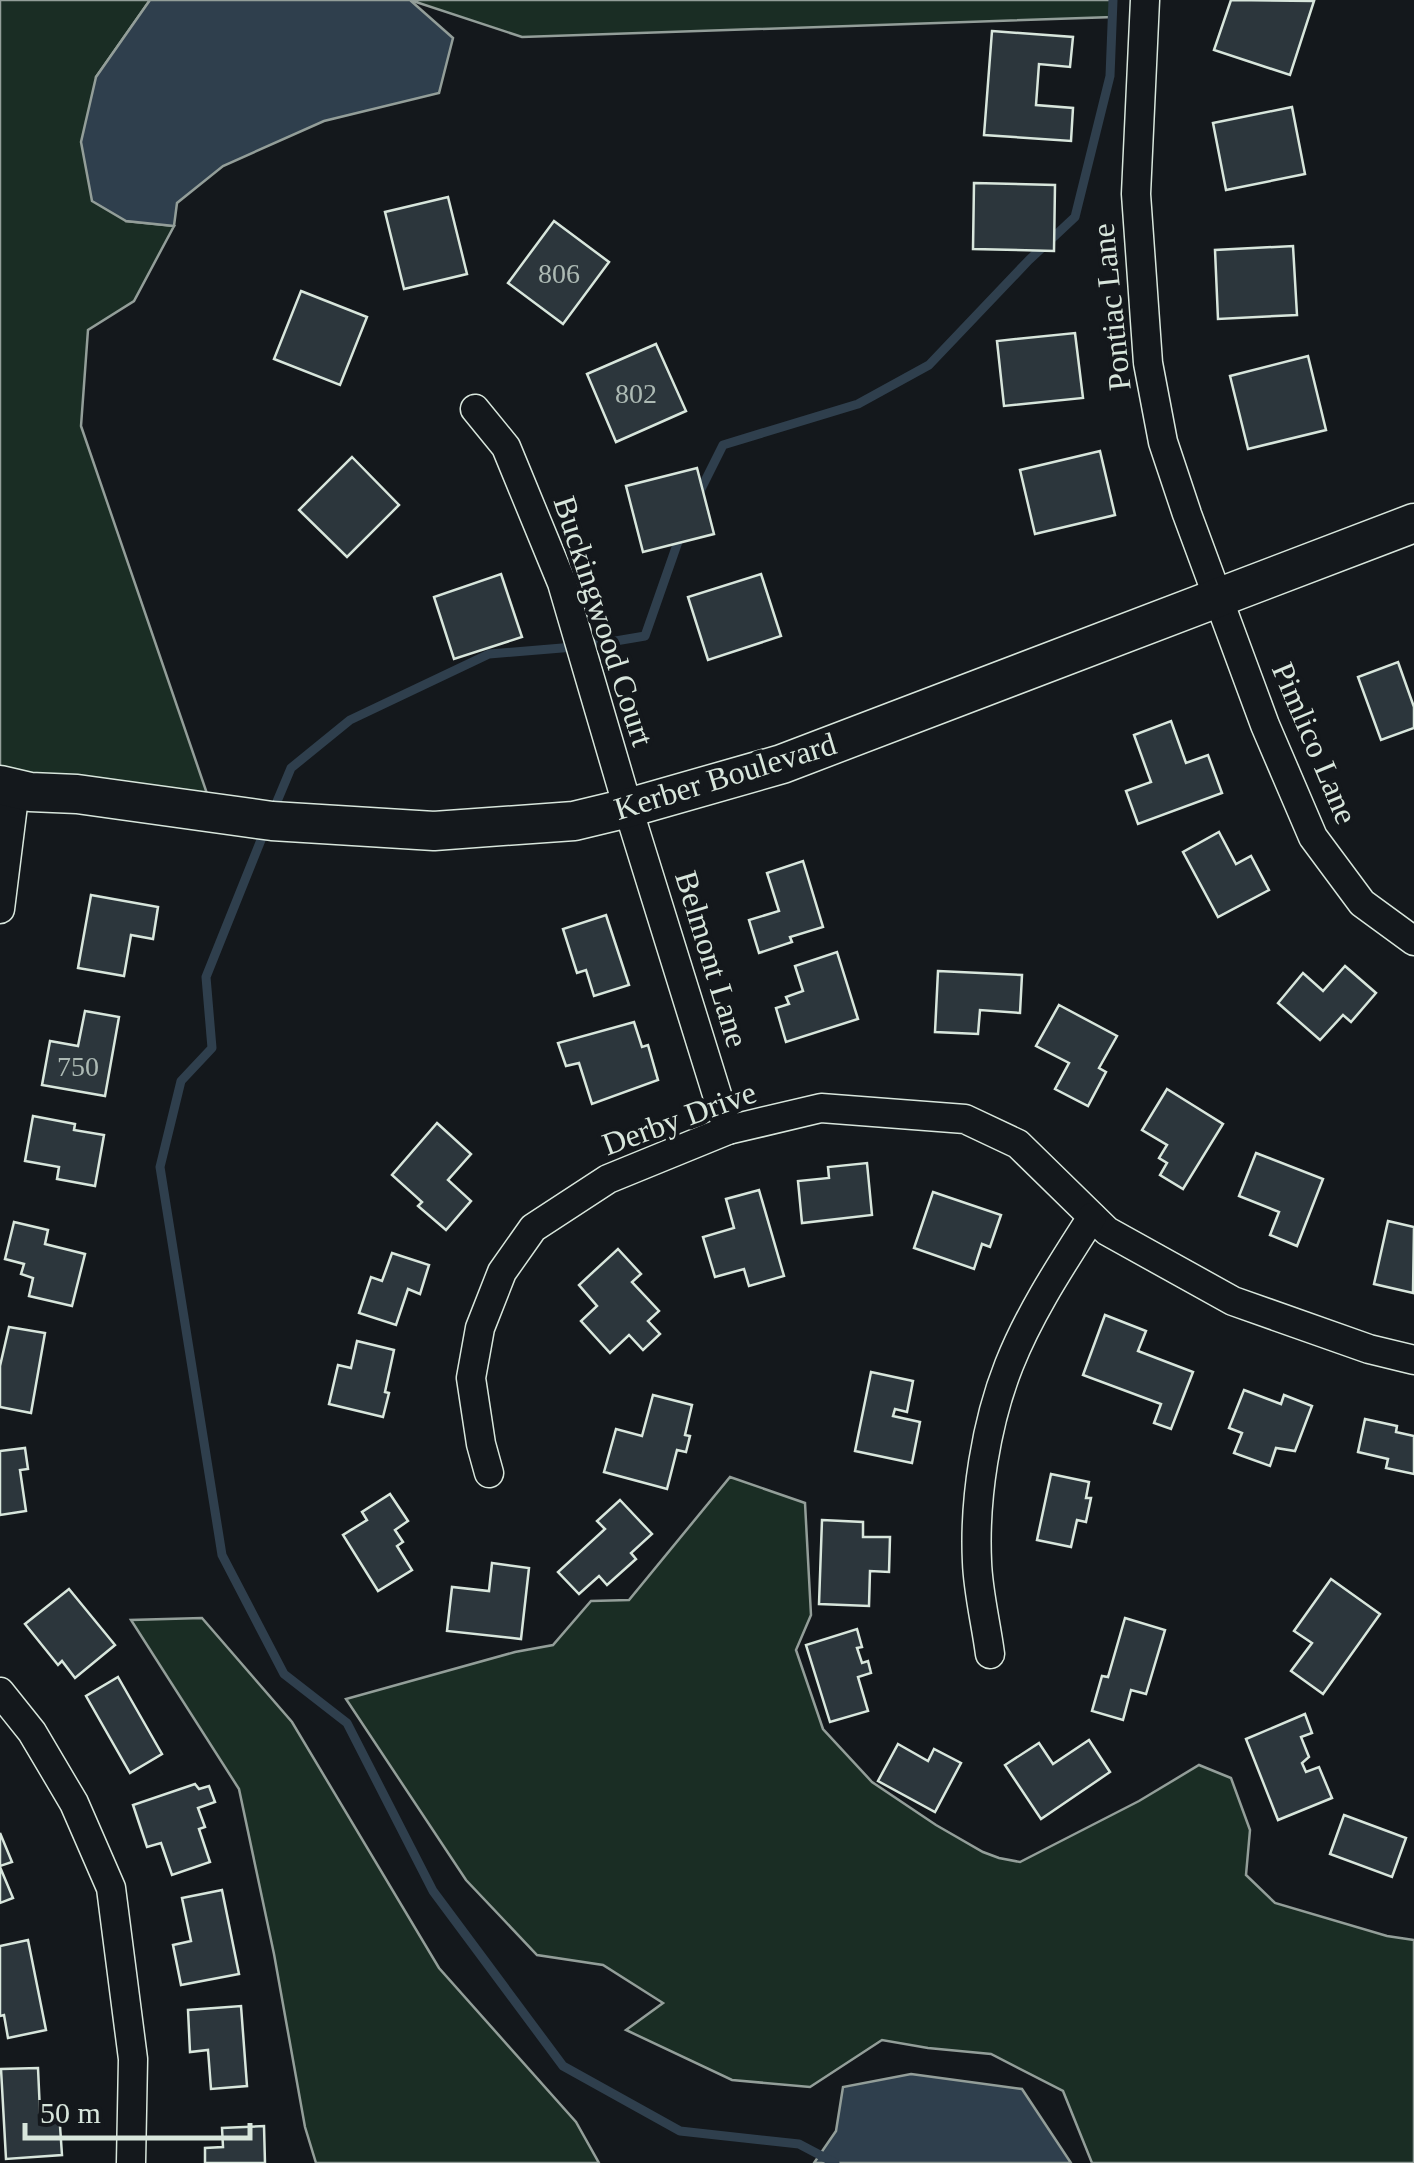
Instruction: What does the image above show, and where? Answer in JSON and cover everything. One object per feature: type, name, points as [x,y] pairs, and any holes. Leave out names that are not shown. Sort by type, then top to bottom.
[{"type":"street","name":"Pontiac Lane","points":[[1145,0],[1136,194],[1148,363],[1164,442],[1218,598]]},
{"type":"street","name":"Buckingwood Court","points":[[475,409],[506,447],[562,583],[628,808]]},
{"type":"street","name":"Kerber Boulevard","points":[[8,787],[269,821],[434,831],[574,821],[782,764],[1414,523]]},
{"type":"street","name":"Pimlico Lane","points":[[1218,598],[1264,724],[1313,836],[1362,904],[1414,940]]},
{"type":"street","points":[[0,909],[8,787]]},
{"type":"street","name":"Belmont Lane","points":[[628,808],[728,1130]]},
{"type":"street","name":"Derby Drive","points":[[489,1473],[471,1378],[480,1328],[502,1272],[533,1228],[608,1179],[728,1130],[820,1108],[964,1120],[1018,1144],[1107,1231],[1233,1301],[1368,1349],[1414,1360]]},
{"type":"street","points":[[990,1654],[977,1563],[979,1501],[988,1434],[1009,1365],[1049,1285],[1092,1217]]},
{"type":"street","points":[[0,1692],[32,1732],[74,1803],[111,1888],[133,2059],[131,2163]]},
{"type":"green space","points":[[0,0],[150,0],[96,77],[126,221],[174,226],[134,301],[88,330],[81,426],[214,814],[0,785]]},
{"type":"green space","points":[[410,0],[1114,0],[1113,17],[522,37]]},
{"type":"green space","points":[[730,1477],[805,1503],[811,1615],[796,1650],[823,1729],[872,1782],[983,1852],[1020,1862],[1139,1801],[1199,1765],[1231,1778],[1250,1830],[1246,1875],[1275,1903],[1387,1936],[1414,1940],[1414,2163],[1092,2163],[1063,2091],[991,2054],[882,2040],[810,2087],[732,2080],[626,2030],[663,2003],[603,1965],[537,1955],[466,1880],[346,1699],[553,1645],[591,1601],[629,1600]]},
{"type":"green space","points":[[202,1618],[292,1722],[439,1968],[576,2122],[599,2163],[316,2163],[305,2127],[239,1789],[131,1620]]},
{"type":"water","points":[[150,0],[410,0],[453,38],[439,93],[324,121],[223,166],[177,203],[174,226],[126,221],[92,201],[81,142],[96,77]]},
{"type":"water","points":[[911,2074],[1022,2089],[1071,2163],[814,2163],[836,2131],[843,2087]]},
{"type":"building","points":[[1231,0],[1314,1],[1290,75],[1214,50]]},
{"type":"building","points":[[992,31],[1073,37],[1070,67],[1039,64],[1036,105],[1073,108],[1071,141],[984,135]]},
{"type":"building","points":[[1292,107],[1305,174],[1226,190],[1213,123]]},
{"type":"building","points":[[974,183],[1055,185],[1054,251],[973,249]]},
{"type":"building","points":[[448,197],[467,274],[404,289],[385,212]]},
{"type":"building","points":[[554,221],[609,262],[563,324],[508,283]]},
{"type":"building","points":[[1293,246],[1297,315],[1218,319],[1215,250]]},
{"type":"building","points":[[301,291],[367,317],[340,385],[274,359]]},
{"type":"building","points":[[1075,333],[1083,398],[1004,406],[997,341]]},
{"type":"building","points":[[656,344],[686,411],[616,442],[587,374]]},
{"type":"building","points":[[1308,356],[1326,430],[1248,449],[1230,376]]},
{"type":"building","points":[[1100,451],[1115,515],[1035,534],[1020,470]]},
{"type":"building","points":[[352,457],[399,505],[347,557],[299,510]]},
{"type":"building","points":[[697,468],[714,534],[643,552],[626,486]]},
{"type":"building","points":[[501,574],[522,637],[454,659],[434,597]]},
{"type":"building","points":[[761,574],[781,636],[708,660],[688,597]]},
{"type":"building","points":[[1398,662],[1414,707],[1414,728],[1381,740],[1358,677]]},
{"type":"building","points":[[1171,721],[1186,763],[1208,755],[1222,793],[1138,824],[1126,791],[1151,782],[1134,735]]},
{"type":"building","points":[[1219,832],[1236,864],[1251,856],[1269,890],[1218,917],[1183,852]]},
{"type":"building","points":[[803,861],[823,927],[790,937],[792,942],[759,953],[749,920],[779,911],[767,873]]},
{"type":"building","points":[[91,895],[158,907],[153,939],[131,935],[124,976],[78,968]]},
{"type":"building","points":[[606,915],[629,985],[594,996],[586,970],[577,973],[563,929]]},
{"type":"building","points":[[837,952],[858,1019],[786,1042],[776,1008],[789,1004],[786,997],[803,991],[795,966]]},
{"type":"building","points":[[1345,966],[1376,993],[1351,1022],[1343,1015],[1320,1040],[1278,1003],[1303,973],[1323,991]]},
{"type":"building","points":[[938,971],[1022,975],[1020,1013],[980,1010],[978,1034],[935,1032]]},
{"type":"building","points":[[1059,1005],[1117,1036],[1099,1068],[1106,1072],[1088,1106],[1055,1089],[1069,1063],[1036,1046]]},
{"type":"building","points":[[85,1011],[119,1017],[105,1096],[42,1085],[50,1041],[78,1046]]},
{"type":"building","points":[[634,1022],[642,1047],[648,1045],[658,1080],[592,1104],[579,1063],[566,1066],[558,1043]]},
{"type":"building","points":[[1167,1089],[1223,1124],[1183,1189],[1160,1175],[1167,1163],[1159,1158],[1167,1145],[1142,1130]]},
{"type":"building","points":[[33,1116],[75,1124],[74,1130],[104,1135],[95,1186],[57,1179],[59,1167],[25,1161]]},
{"type":"building","points":[[437,1123],[471,1154],[448,1180],[471,1201],[446,1230],[418,1206],[422,1202],[392,1175]]},
{"type":"building","points":[[1256,1153],[1323,1179],[1297,1246],[1270,1235],[1279,1212],[1239,1196]]},
{"type":"building","points":[[867,1163],[872,1215],[802,1223],[798,1181],[829,1178],[828,1167]]},
{"type":"building","points":[[759,1190],[784,1276],[749,1286],[744,1269],[715,1277],[703,1237],[734,1228],[726,1199]]},
{"type":"building","points":[[933,1192],[1001,1215],[990,1247],[982,1244],[974,1269],[914,1248]]},
{"type":"building","points":[[1388,1221],[1414,1227],[1413,1293],[1374,1284]]},
{"type":"building","points":[[14,1222],[48,1230],[45,1244],[85,1254],[72,1306],[29,1296],[33,1278],[21,1274],[24,1264],[5,1259]]},
{"type":"building","points":[[618,1249],[641,1274],[632,1282],[659,1311],[648,1321],[660,1334],[643,1350],[629,1335],[610,1353],[581,1321],[597,1306],[579,1285]]},
{"type":"building","points":[[392,1253],[429,1265],[420,1294],[408,1289],[396,1325],[359,1313],[371,1277],[382,1281]]},
{"type":"building","points":[[1105,1315],[1146,1331],[1138,1351],[1193,1372],[1171,1429],[1154,1423],[1161,1404],[1083,1375]]},
{"type":"building","points":[[9,1327],[45,1333],[31,1413],[0,1407],[0,1366]]},
{"type":"building","points":[[357,1341],[394,1350],[383,1417],[329,1404],[338,1365],[351,1368]]},
{"type":"building","points":[[871,1372],[913,1381],[907,1412],[895,1409],[893,1416],[920,1422],[912,1463],[855,1451]]},
{"type":"building","points":[[1244,1390],[1281,1404],[1284,1395],[1312,1406],[1295,1451],[1276,1448],[1270,1466],[1234,1453],[1242,1433],[1229,1428]]},
{"type":"building","points":[[653,1395],[692,1405],[685,1435],[690,1436],[686,1452],[677,1450],[667,1489],[604,1472],[616,1429],[642,1436]]},
{"type":"building","points":[[1365,1419],[1397,1426],[1396,1432],[1414,1436],[1414,1474],[1386,1468],[1388,1459],[1358,1452]]},
{"type":"building","points":[[25,1448],[28,1469],[20,1470],[26,1511],[0,1515],[0,1451]]},
{"type":"building","points":[[1051,1474],[1089,1482],[1086,1498],[1091,1498],[1086,1522],[1077,1520],[1071,1547],[1037,1540]]},
{"type":"building","points":[[390,1494],[408,1521],[395,1530],[403,1542],[397,1546],[412,1570],[378,1591],[343,1535],[367,1520],[362,1512]]},
{"type":"building","points":[[620,1500],[652,1534],[631,1553],[636,1559],[607,1585],[599,1576],[579,1594],[558,1572],[605,1529],[597,1521]]},
{"type":"building","points":[[822,1520],[863,1522],[863,1537],[890,1537],[889,1572],[870,1571],[869,1606],[819,1604]]},
{"type":"building","points":[[492,1563],[529,1568],[521,1639],[447,1631],[452,1587],[489,1591]]},
{"type":"building","points":[[1331,1579],[1380,1614],[1323,1694],[1291,1671],[1312,1643],[1294,1631]]},
{"type":"building","points":[[69,1589],[115,1645],[75,1678],[62,1661],[58,1665],[25,1624]]},
{"type":"building","points":[[1125,1618],[1165,1630],[1146,1694],[1131,1690],[1123,1720],[1092,1711],[1102,1676],[1108,1677]]},
{"type":"building","points":[[857,1629],[862,1647],[857,1648],[862,1663],[868,1661],[871,1673],[858,1677],[868,1711],[830,1722],[806,1645]]},
{"type":"building","points":[[118,1677],[162,1754],[130,1773],[86,1696]]},
{"type":"building","points":[[1305,1714],[1312,1733],[1301,1737],[1309,1757],[1302,1763],[1306,1772],[1319,1767],[1332,1798],[1278,1820],[1246,1739]]},
{"type":"building","points":[[1089,1740],[1110,1772],[1041,1819],[1005,1765],[1039,1743],[1053,1764]]},
{"type":"building","points":[[898,1744],[928,1761],[934,1749],[961,1763],[935,1812],[878,1781]]},
{"type":"building","points":[[195,1784],[199,1789],[209,1786],[215,1802],[198,1808],[205,1827],[199,1829],[210,1862],[172,1875],[161,1843],[147,1847],[133,1805]]},
{"type":"building","points":[[1344,1815],[1406,1838],[1392,1877],[1330,1854]]},
{"type":"building","points":[[0,1833],[12,1862],[0,1866]]},
{"type":"building","points":[[0,1867],[13,1898],[0,1903]]},
{"type":"building","points":[[222,1890],[239,1974],[181,1985],[173,1945],[191,1941],[182,1898]]},
{"type":"building","points":[[28,1940],[46,2030],[8,2038],[4,2015],[0,2016],[0,1946]]},
{"type":"building","points":[[241,2006],[247,2086],[211,2089],[208,2050],[190,2052],[188,2010]]},
{"type":"building","points":[[38,2068],[40,2112],[59,2111],[62,2155],[6,2159],[1,2069]]},
{"type":"building","points":[[264,2126],[265,2163],[205,2163],[205,2148],[223,2147],[222,2128]]},
{"type":"waterway","points":[[698,495],[723,445],[858,404],[929,365],[1075,217],[1110,76],[1113,0]]},
{"type":"waterway","points":[[273,811],[291,768],[350,720],[489,654],[586,646],[645,636],[680,536]]},
{"type":"waterway","points":[[265,830],[206,977],[212,1048],[181,1081],[160,1167],[222,1555],[284,1674],[347,1723],[433,1891],[563,2066],[680,2131],[799,2144],[835,2163]]}]
